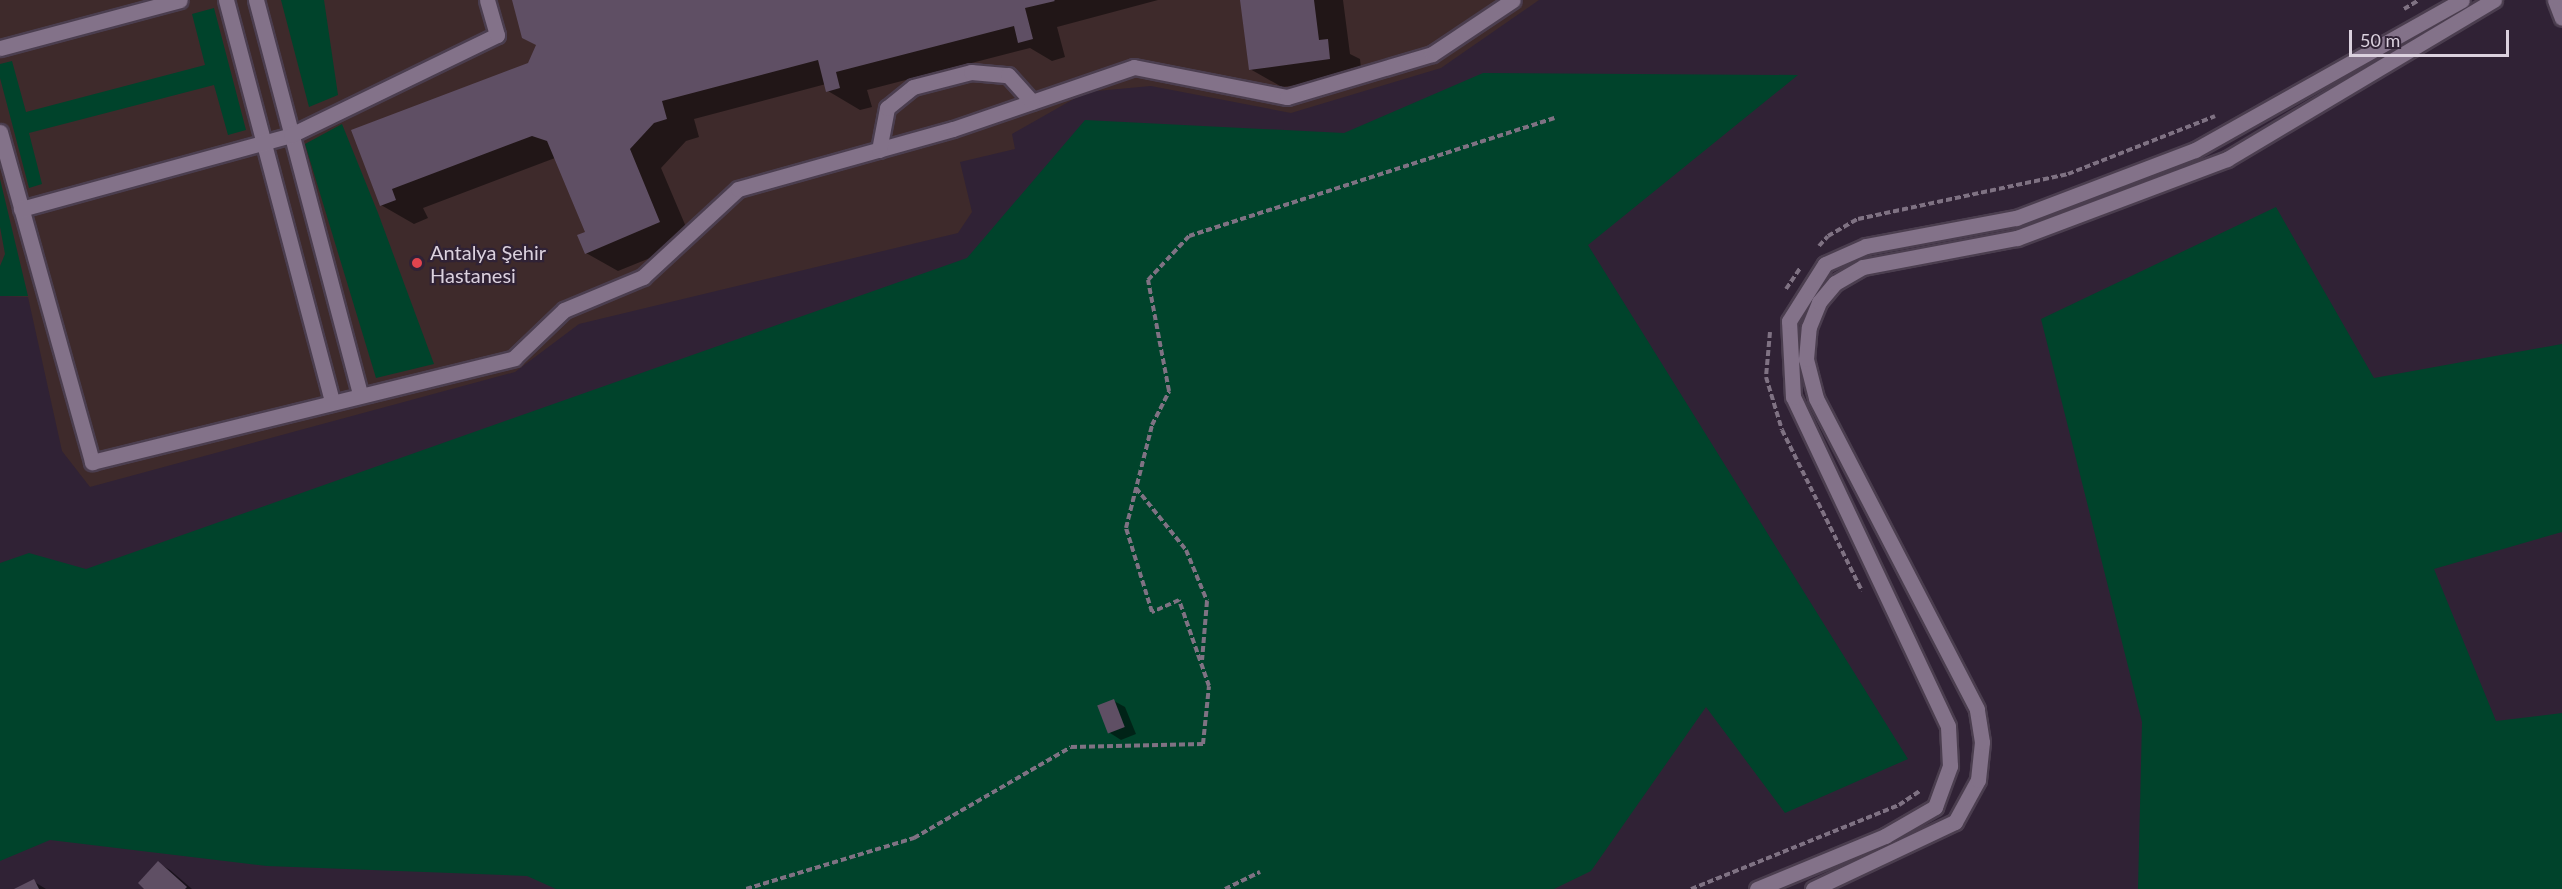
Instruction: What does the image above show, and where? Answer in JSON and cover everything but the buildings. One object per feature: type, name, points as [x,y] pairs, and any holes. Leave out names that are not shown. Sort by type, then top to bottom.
[{"type":"street","points":[[0,48],[180,0]]},
{"type":"street","points":[[226,0],[332,402]]},
{"type":"street","points":[[256,0],[360,393]]},
{"type":"street","points":[[21,209],[291,135],[498,35],[488,0]]},
{"type":"street","points":[[0,132],[92,462],[360,393],[514,358],[564,310],[643,277],[738,189],[879,150],[1134,68],[1287,97],[1432,54],[1513,0]]},
{"type":"street","points":[[1757,889],[1885,836],[1935,807],[1950,766],[1948,726],[1793,397],[1789,321],[1826,264],[1866,246],[2016,218],[2195,150],[2462,0]]},
{"type":"street","points":[[1813,889],[1955,822],[1978,780],[1982,742],[1977,709],[1816,399],[1806,359],[1809,327],[1819,302],[1835,283],[1863,267],[2017,238],[2227,159],[2494,0]]},
{"type":"street","points":[[2555,0],[2562,18]]},
{"type":"street","points":[[879,150],[887,108],[913,87],[971,72],[1008,75],[1032,102]]},
{"type":"path","points":[[2401,11],[2419,0]]},
{"type":"path","points":[[1813,253],[1828,236],[1858,219],[2068,174],[2221,114]]},
{"type":"path","points":[[746,889],[914,838],[1071,747],[1203,744],[1209,686],[1179,600],[1152,612],[1126,528],[1152,425],[1169,391],[1148,280],[1189,236],[1554,118]]},
{"type":"path","points":[[1782,297],[1790,278],[1806,261]]},
{"type":"path","points":[[1770,326],[1766,377],[1782,430],[1866,598]]},
{"type":"path","points":[[1136,488],[1186,550],[1207,601],[1201,663]]},
{"type":"path","points":[[1691,889],[1899,804],[1920,792],[1925,782]]},
{"type":"path","points":[[1225,889],[1260,872]]},
{"type":"shaded area","name":"Antalya Şehir Hastanesi","points":[[0,0],[1539,0],[1441,68],[1291,113],[1151,86],[1086,92],[1012,134],[1015,149],[960,162],[972,212],[958,233],[579,324],[515,372],[90,487],[62,451],[28,297],[0,296]]},
{"type":"green space","points":[[281,0],[324,0],[338,95],[309,107]]},
{"type":"green space","points":[[214,8],[246,130],[228,135],[214,85],[29,133],[42,184],[29,188],[0,78],[0,64],[12,61],[26,112],[205,65],[192,14]]},
{"type":"green space","points":[[1483,73],[1798,75],[1588,245],[1908,759],[1785,813],[1706,707],[1591,871],[1554,889],[556,889],[527,876],[267,866],[50,840],[0,861],[0,563],[29,553],[86,569],[967,258],[1085,120],[1344,133]]},
{"type":"green space","points":[[342,124],[434,364],[376,378],[305,144]]},
{"type":"green space","points":[[0,179],[28,296],[0,296],[0,266],[5,254],[0,227]]},
{"type":"green space","points":[[2276,207],[2374,378],[2562,344],[2562,532],[2434,569],[2496,721],[2562,713],[2562,889],[2138,889],[2142,722],[2041,319]]},
{"type":"place","name":"Antalya Şehir Hastanesi","points":[[417,263]]}]
